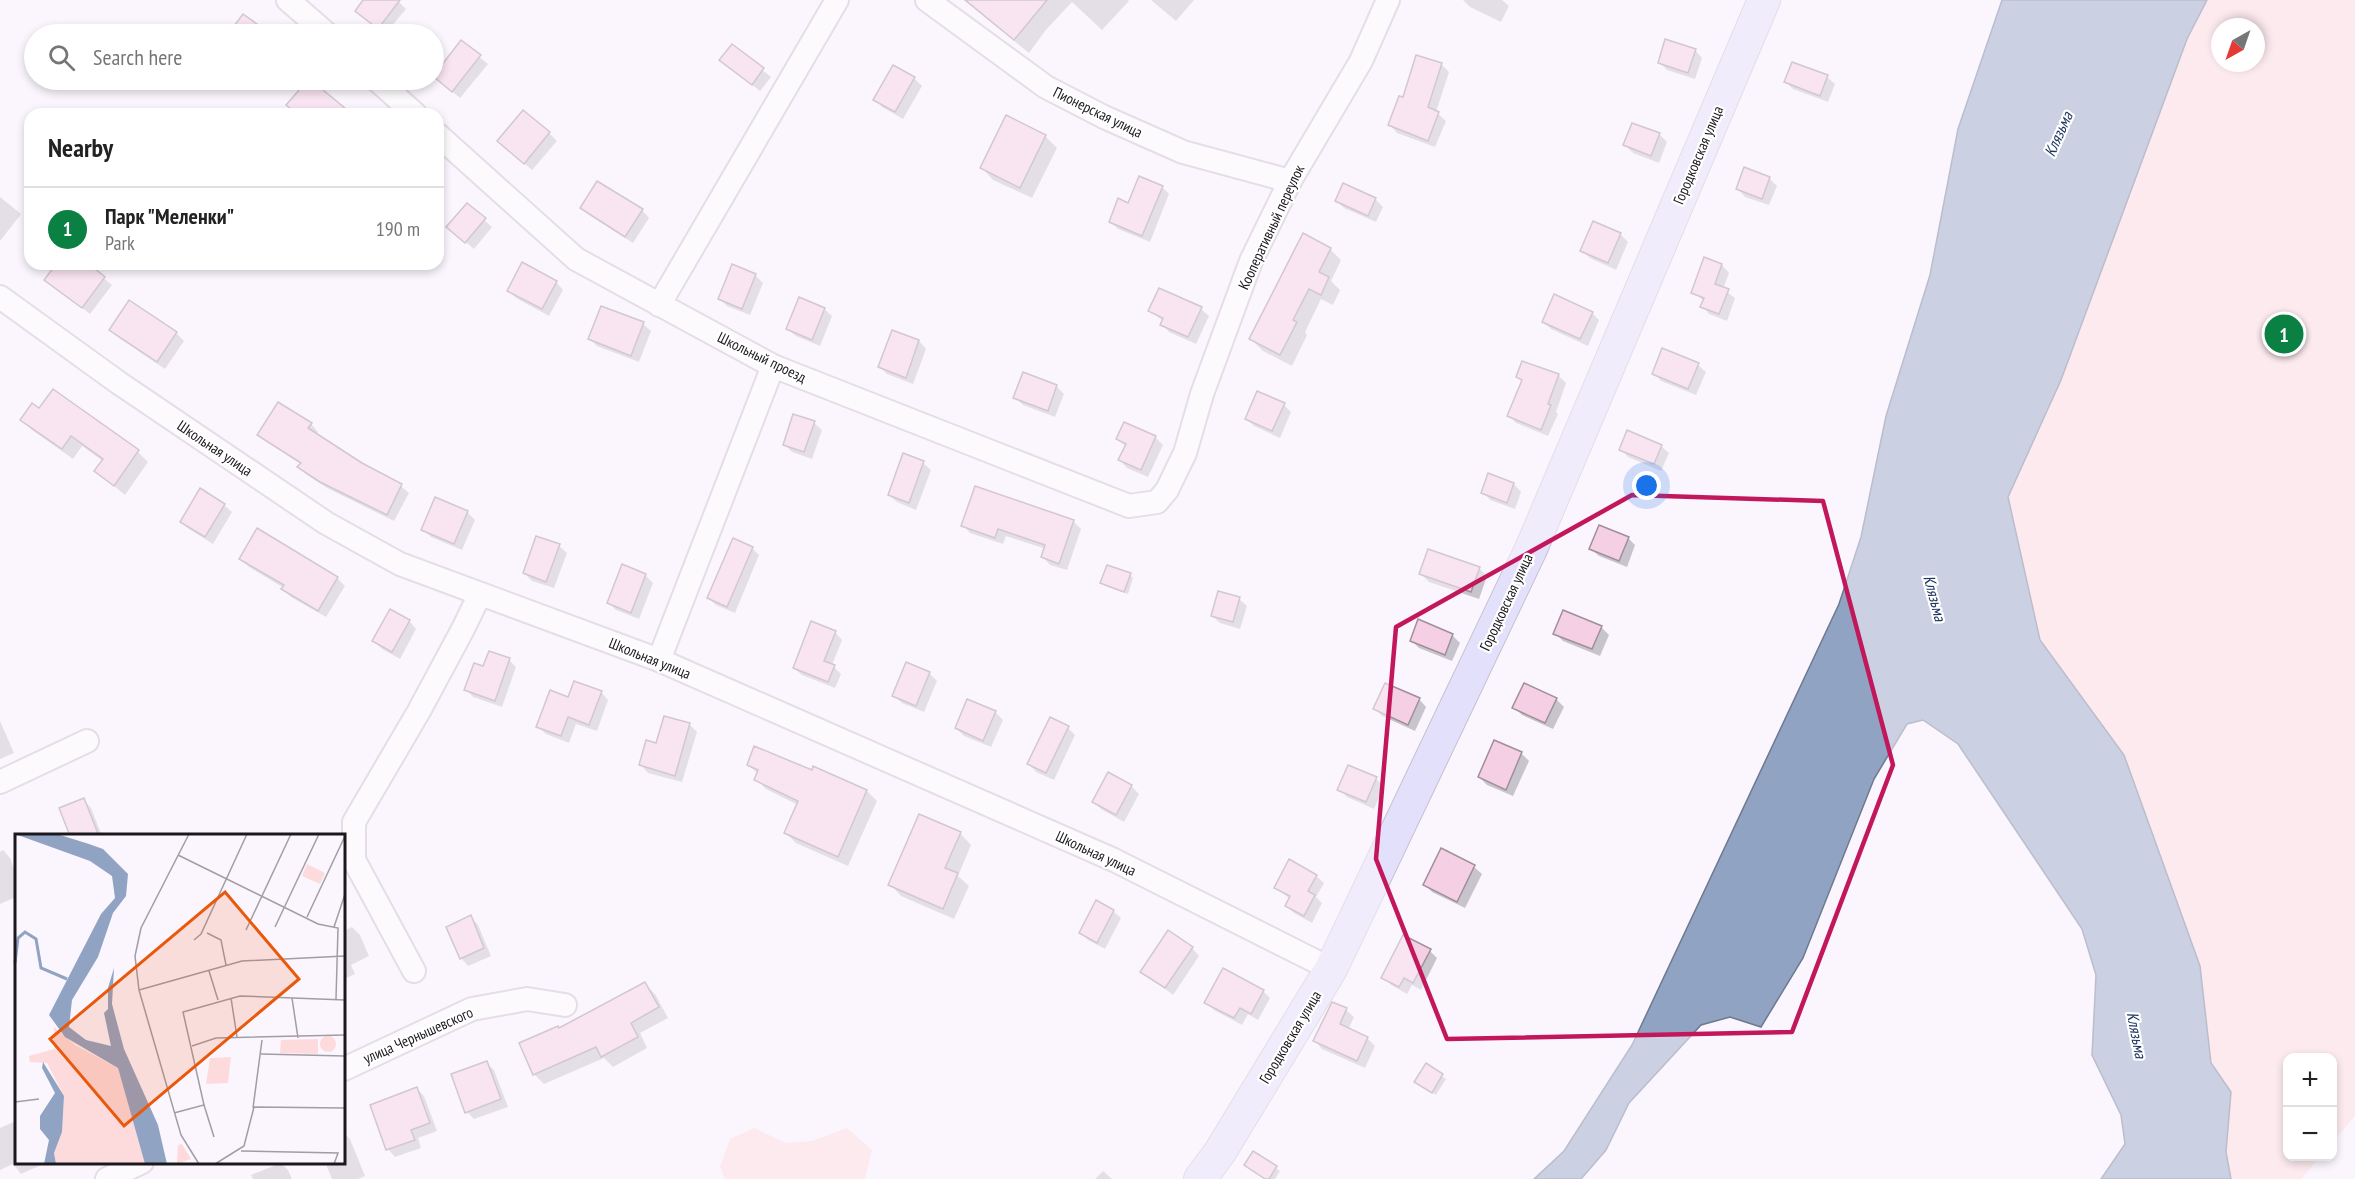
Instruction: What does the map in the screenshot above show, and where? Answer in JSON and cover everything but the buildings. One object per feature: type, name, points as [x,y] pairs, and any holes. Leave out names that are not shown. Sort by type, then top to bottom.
[{"type":"main road","name":"Городковская улица","points":[[1200,1179],[1220,1152],[1331,969],[1531,549],[1764,0]]},
{"type":"street","points":[[288,0],[316,24]]},
{"type":"street","points":[[658,304],[837,0]]},
{"type":"street","name":"Пионерская улица","points":[[927,0],[1046,87],[1104,117],[1183,152],[1290,181]]},
{"type":"street","name":"Кооперативный переулок","points":[[1129,506],[1157,502],[1167,490],[1185,453],[1202,394],[1251,261],[1290,181],[1361,61],[1388,0]]},
{"type":"street","points":[[388,90],[408,108]]},
{"type":"street","name":"Школьный проезд","points":[[444,140],[576,259],[773,366],[1129,506]]},
{"type":"street","name":"Школьная улица","points":[[0,297],[129,390],[326,523],[400,564],[659,660],[1114,860],[1331,969]]},
{"type":"street","points":[[659,660],[773,366]]},
{"type":"street","points":[[414,971],[354,860],[354,822],[419,711],[480,594]]},
{"type":"street","points":[[0,782],[87,741]]},
{"type":"street","name":"улица Чернышевского","points":[[345,1069],[472,1009],[527,999],[565,1005]]},
{"type":"street","points":[[107,1179],[138,1164]]},
{"type":"highlighted area","points":[[1632,495],[1823,501],[1893,765],[1792,1032],[1447,1039],[1376,859],[1396,627]]},
{"type":"shaded area","points":[[2207,0],[2355,0],[2355,1116],[2337,1137],[2337,1053],[2283,1053],[2283,1161],[2317,1161],[2301,1179],[2231,1179],[2226,1152],[2231,1092],[2211,1063],[2200,966],[2124,755],[2040,640],[2008,497],[2061,380],[2187,39]]},
{"type":"shaded area","points":[[754,1128],[786,1143],[812,1141],[847,1128],[872,1150],[865,1179],[725,1179],[720,1167],[730,1139]]},
{"type":"water","name":"Клязьма","points":[[2002,0],[2207,0],[2187,39],[2061,380],[2008,497],[2040,640],[2124,755],[2200,966],[2211,1063],[2231,1092],[2226,1152],[2231,1179],[2101,1179],[2125,1144],[2121,1115],[2092,1055],[2096,975],[2082,929],[1958,744],[1923,720],[1907,724],[1874,779],[1803,958],[1761,1027],[1730,1017],[1701,1025],[1629,1103],[1606,1150],[1581,1179],[1534,1179],[1564,1151],[1632,1045],[1839,604],[1861,537],[1886,416],[1930,275],[1958,129]]},
{"type":"place","name":"Парк \"Меленки\"","points":[[2284,334]]}]
